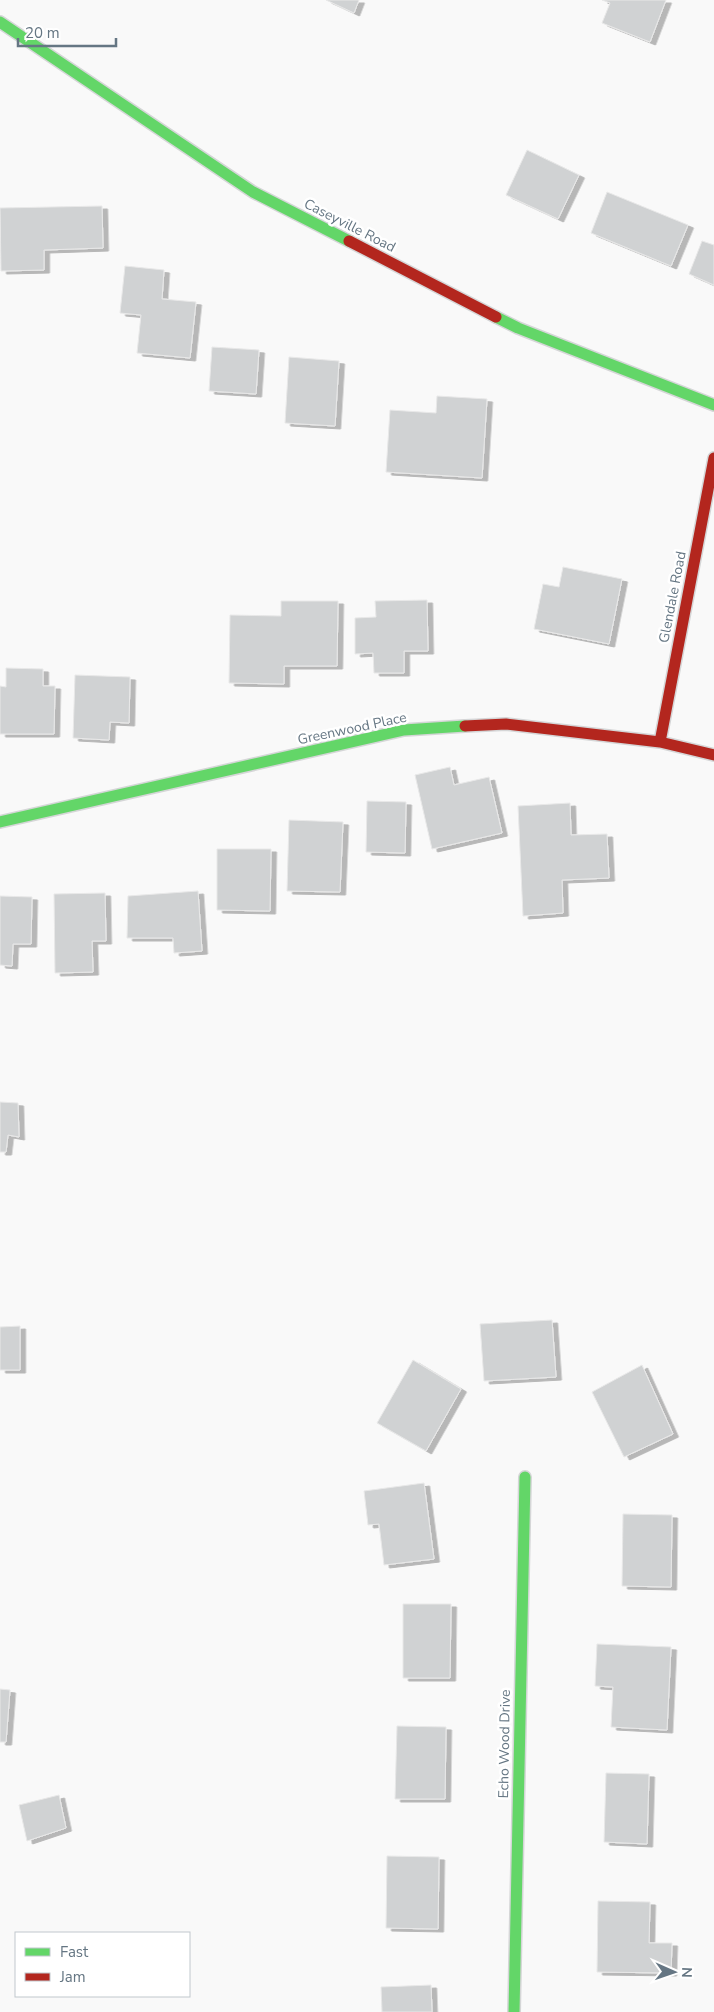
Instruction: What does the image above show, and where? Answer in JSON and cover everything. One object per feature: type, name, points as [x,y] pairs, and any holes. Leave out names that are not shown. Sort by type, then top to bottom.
[{"type":"street","name":"Caseyville Road","points":[[0,22],[254,192],[518,328],[714,405]]},
{"type":"street","name":"Glendale Road","points":[[660,742],[714,458]]},
{"type":"street","name":"Greenwood Place","points":[[0,822],[404,730],[506,724],[660,742],[714,755]]},
{"type":"street","name":"Echo Wood Drive","points":[[514,2012],[525,1477]]},
{"type":"building","points":[[326,0],[359,0],[354,13]]},
{"type":"building","points":[[602,0],[666,0],[650,42],[602,23],[610,3]]},
{"type":"building","points":[[527,150],[579,175],[558,219],[506,195]]},
{"type":"building","points":[[607,192],[688,225],[671,266],[591,233]]},
{"type":"building","points":[[102,206],[103,248],[44,250],[44,270],[1,271],[0,208]]},
{"type":"building","points":[[702,241],[714,245],[714,285],[689,274]]},
{"type":"building","points":[[125,266],[164,270],[162,299],[196,302],[190,358],[137,353],[141,315],[120,313]]},
{"type":"building","points":[[212,347],[259,350],[256,394],[209,391]]},
{"type":"building","points":[[289,357],[339,361],[335,426],[285,423]]},
{"type":"building","points":[[437,396],[487,399],[482,478],[386,472],[390,410],[436,413]]},
{"type":"building","points":[[563,567],[622,579],[609,644],[534,629],[543,584],[559,587]]},
{"type":"building","points":[[427,600],[428,651],[404,651],[404,673],[374,673],[373,653],[355,654],[355,618],[376,617],[375,601]]},
{"type":"building","points":[[281,601],[338,601],[337,666],[284,666],[284,684],[229,683],[230,615],[281,616]]},
{"type":"building","points":[[6,668],[43,669],[43,686],[55,686],[54,734],[0,734],[0,686],[6,687]]},
{"type":"building","points":[[75,675],[130,677],[129,723],[110,722],[109,740],[73,738]]},
{"type":"building","points":[[450,767],[454,785],[489,777],[502,833],[432,849],[415,775]]},
{"type":"building","points":[[367,801],[406,802],[405,853],[366,852]]},
{"type":"building","points":[[570,803],[571,835],[607,834],[609,878],[562,880],[563,913],[523,916],[518,806]]},
{"type":"building","points":[[289,820],[343,822],[340,892],[287,891]]},
{"type":"building","points":[[217,849],[271,849],[270,911],[217,910]]},
{"type":"building","points":[[198,891],[202,951],[174,953],[173,938],[127,938],[128,896]]},
{"type":"building","points":[[105,893],[106,941],[92,941],[93,972],[55,973],[54,894]]},
{"type":"building","points":[[0,896],[32,897],[31,944],[13,944],[12,966],[0,965]]},
{"type":"building","points":[[0,1102],[18,1103],[19,1137],[8,1135],[6,1152],[0,1152]]},
{"type":"building","points":[[552,1320],[556,1377],[484,1381],[480,1324]]},
{"type":"building","points":[[20,1326],[20,1370],[0,1370],[0,1327]]},
{"type":"building","points":[[413,1360],[461,1389],[426,1451],[377,1423]]},
{"type":"building","points":[[642,1365],[673,1434],[624,1457],[592,1392]]},
{"type":"building","points":[[424,1483],[434,1559],[384,1565],[379,1524],[368,1525],[364,1491]]},
{"type":"building","points":[[623,1514],[672,1515],[671,1587],[622,1586]]},
{"type":"building","points":[[403,1604],[451,1604],[450,1678],[403,1678]]},
{"type":"building","points":[[597,1644],[671,1647],[667,1730],[611,1727],[613,1687],[595,1686]]},
{"type":"building","points":[[0,1689],[10,1690],[6,1742],[0,1742]]},
{"type":"building","points":[[397,1726],[446,1727],[445,1799],[395,1799]]},
{"type":"building","points":[[606,1773],[649,1774],[647,1844],[604,1842]]},
{"type":"building","points":[[59,1795],[66,1828],[27,1841],[19,1805]]},
{"type":"building","points":[[387,1856],[439,1857],[438,1929],[386,1928]]},
{"type":"building","points":[[598,1901],[650,1902],[649,1943],[672,1943],[671,1973],[597,1972]]},
{"type":"building","points":[[431,1985],[432,2012],[382,2012],[381,1987]]},
{"type":"traffic: fast","points":[[0,22],[253,192],[349,241]]},
{"type":"traffic: fast","points":[[496,317],[518,328],[714,405]]},
{"type":"traffic: fast","points":[[0,822],[404,730],[465,726]]},
{"type":"traffic: fast","points":[[514,2012],[525,1477]]},
{"type":"traffic: jam","points":[[349,241],[496,317]]},
{"type":"traffic: jam","points":[[660,742],[714,458]]},
{"type":"traffic: jam","points":[[465,726],[506,724],[660,742],[714,755]]}]
